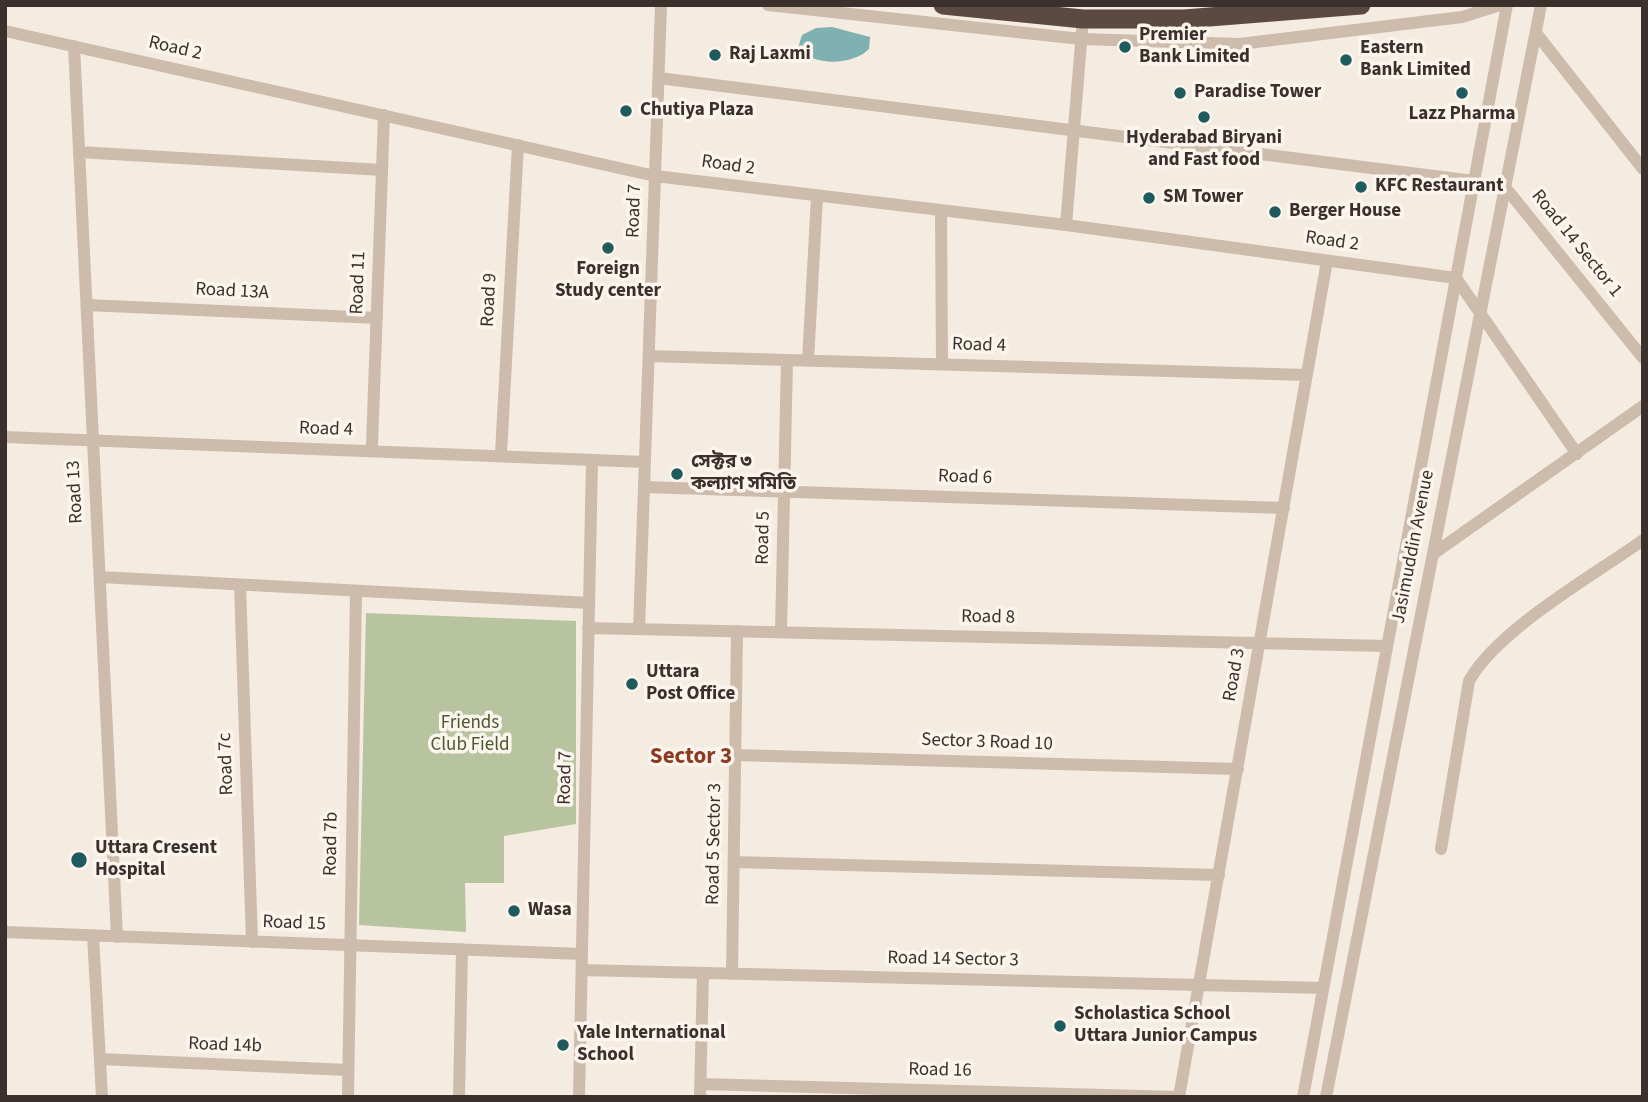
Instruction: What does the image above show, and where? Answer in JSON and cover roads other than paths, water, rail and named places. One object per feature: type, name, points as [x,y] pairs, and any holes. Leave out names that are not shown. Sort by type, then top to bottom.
[{"type":"highway","points":[[943,5],[1083,19],[1184,19],[1361,5]]},
{"type":"street","name":"Road 7","points":[[639,629],[661,5]]},
{"type":"street","points":[[768,5],[1081,39],[1240,44],[1462,17],[1500,5]]},
{"type":"street","name":"Jasimuddin Avenue","points":[[1303,1097],[1507,5]]},
{"type":"street","name":"Jasimuddin Avenue","points":[[1326,1097],[1541,5]]},
{"type":"street","points":[[1066,225],[1083,19]]},
{"type":"street","name":"Road 2","points":[[5,31],[655,176],[1066,225],[1456,278]]},
{"type":"street","points":[[1536,33],[1643,169]]},
{"type":"street","name":"Road 13","points":[[74,46],[117,936]]},
{"type":"street","points":[[659,78],[1474,181]]},
{"type":"street","name":"Road 11","points":[[370,451],[384,115]]},
{"type":"street","name":"Road 9","points":[[498,456],[501,453],[518,145]]},
{"type":"street","points":[[79,152],[382,170]]},
{"type":"street","name":"Road 14 Sector 1","points":[[1505,187],[1643,358]]},
{"type":"street","points":[[808,361],[817,197]]},
{"type":"street","points":[[941,212],[942,365]]},
{"type":"street","name":"Road 3","points":[[1179,1097],[1327,261]]},
{"type":"street","points":[[1456,278],[1577,454]]},
{"type":"street","name":"Road 13A","points":[[87,305],[377,318]]},
{"type":"street","name":"Road 4","points":[[649,356],[1307,375]]},
{"type":"street","name":"Road 5","points":[[781,632],[787,360]]},
{"type":"street","points":[[1433,554],[1643,406]]},
{"type":"street","name":"Road 4","points":[[5,437],[645,462]]},
{"type":"street","name":"Road 7","points":[[579,1097],[592,460]]},
{"type":"street","name":"Road 6","points":[[644,487],[1284,508]]},
{"type":"street","points":[[1441,849],[1469,681],[1479,663],[1501,640],[1643,540]]},
{"type":"street","points":[[100,577],[589,603]]},
{"type":"street","name":"Road 7c","points":[[240,585],[252,942]]},
{"type":"street","name":"Road 7b","points":[[348,1097],[356,591]]},
{"type":"street","name":"Road 8","points":[[588,628],[1387,646]]},
{"type":"street","name":"Road 5 Sector 3","points":[[732,974],[737,631]]},
{"type":"street","name":"Sector 3 Road 10","points":[[735,755],[1238,769]]},
{"type":"street","points":[[734,862],[1219,875]]},
{"type":"street","name":"Road 15","points":[[5,932],[582,954]]},
{"type":"street","points":[[93,936],[103,1097]]},
{"type":"street","points":[[459,1097],[462,949]]},
{"type":"street","name":"Road 14 Sector 3","points":[[582,970],[1323,988]]},
{"type":"street","points":[[700,1091],[703,973]]},
{"type":"street","name":"Road 14b","points":[[100,1059],[348,1070]]},
{"type":"street","name":"Road 16","points":[[700,1091],[1179,1097]]},
{"type":"water","points":[[832,27],[870,37],[869,49],[854,58],[834,62],[813,58],[798,48],[802,35],[816,28]]},
{"type":"place","name":"Premier Bank Limited","points":[[1125,47]]},
{"type":"place","name":"Raj Laxmi","points":[[715,55]]},
{"type":"place","name":"Eastern Bank Limited","points":[[1346,60]]},
{"type":"place","name":"Paradise Tower","points":[[1180,93]]},
{"type":"place","name":"Lazz Pharma","points":[[1462,93]]},
{"type":"place","name":"Chutiya Plaza","points":[[626,111]]},
{"type":"place","name":"Hyderabad Biryani and Fast food","points":[[1204,117]]},
{"type":"place","name":"KFC Restaurant","points":[[1361,187]]},
{"type":"place","name":"SM Tower","points":[[1149,198]]},
{"type":"place","name":"Berger House","points":[[1275,212]]},
{"type":"place","name":"Foreign Study center","points":[[608,248]]},
{"type":"place","name":"সেক্টর ৩ কল্যাণ সমিতি","points":[[677,474]]},
{"type":"place","name":"Uttara Post Office","points":[[632,684]]},
{"type":"place","name":"Uttara Cresent Hospital","points":[[79,860]]},
{"type":"place","name":"Wasa","points":[[514,911]]},
{"type":"place","name":"Scholastica School Uttara Junior Campus","points":[[1060,1026]]},
{"type":"place","name":"Yale International School","points":[[563,1045]]},
{"type":"district","name":"Sector 3","points":[[691,758]]},
{"type":"park label","name":"Friends Club Field","points":[[470,735]]}]
